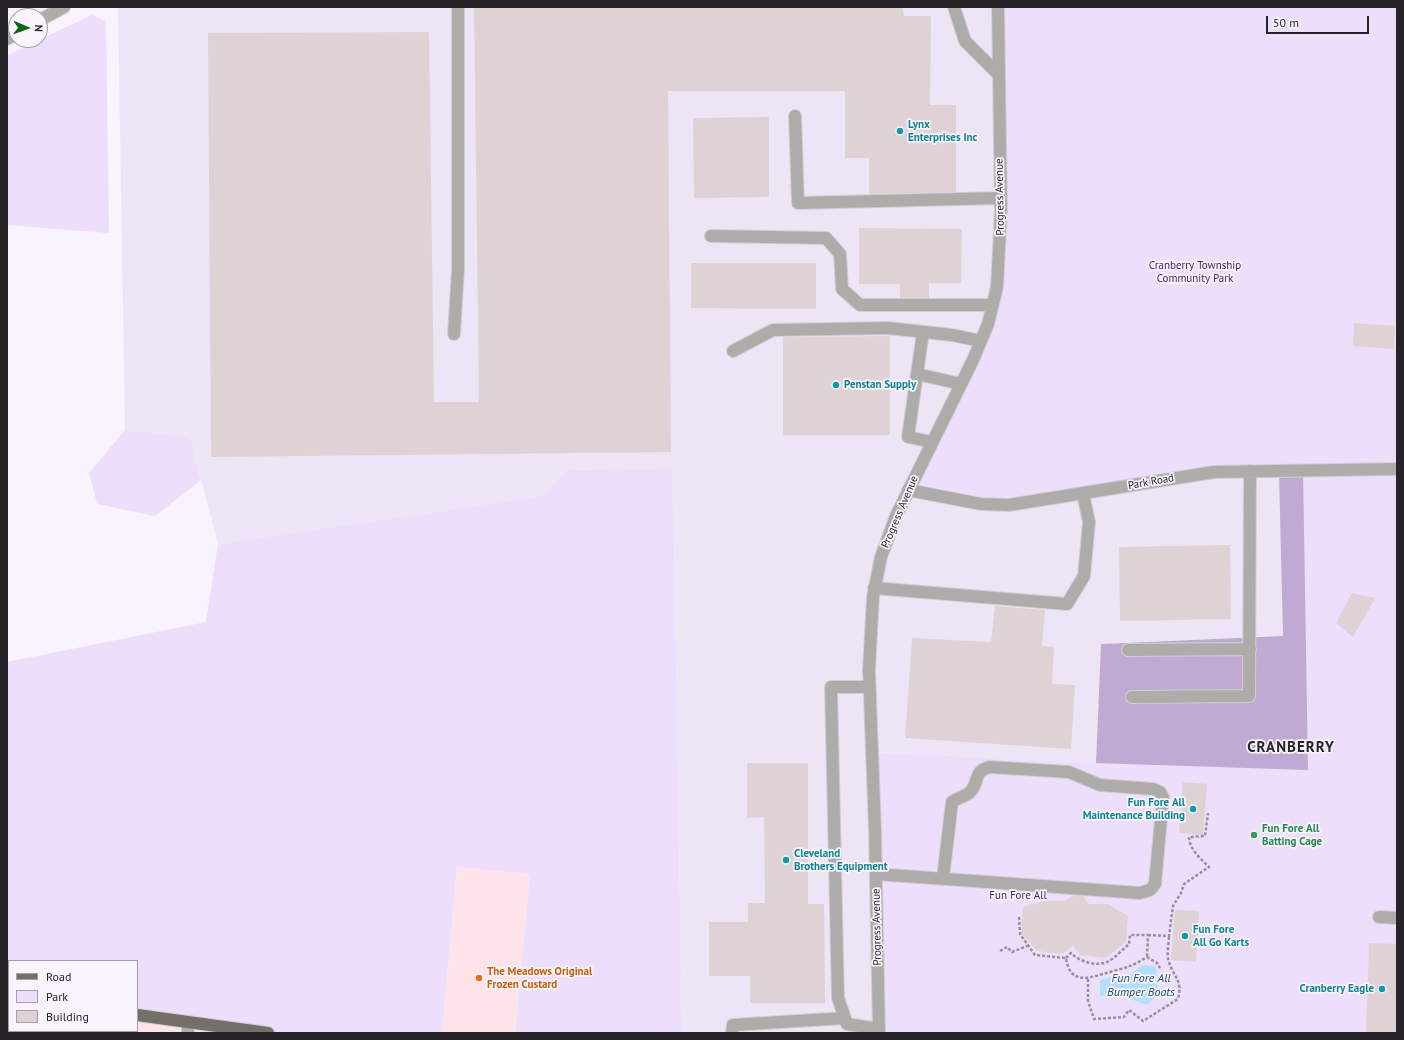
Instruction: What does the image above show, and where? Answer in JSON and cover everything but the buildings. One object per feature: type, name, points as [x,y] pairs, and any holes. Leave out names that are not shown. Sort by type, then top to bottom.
[{"type":"main road","points":[[138,1015],[188,1028],[268,1033]]},
{"type":"street","points":[[48,16],[64,7]]},
{"type":"street","points":[[454,334],[458,270],[458,7]]},
{"type":"street","points":[[952,7],[965,41],[998,74]]},
{"type":"street","name":"Progress Avenue","points":[[879,1031],[876,874],[869,687],[869,639],[874,588],[888,537],[908,490],[981,341],[993,305],[999,267],[1000,198],[998,7]]},
{"type":"street","points":[[795,116],[798,203],[1000,198]]},
{"type":"street","points":[[711,236],[826,238],[840,254],[842,289],[860,305],[993,305]]},
{"type":"street","points":[[733,351],[773,330],[888,328],[952,335],[981,341]]},
{"type":"street","points":[[923,332],[908,437],[932,442]]},
{"type":"street","points":[[917,374],[961,384]]},
{"type":"street","name":"Park Road","points":[[908,490],[995,506],[1022,504],[1202,473],[1397,469]]},
{"type":"street","points":[[1132,697],[1249,696],[1250,471]]},
{"type":"street","points":[[874,588],[1067,604],[1084,576],[1089,522],[1083,494]]},
{"type":"street","points":[[1128,650],[1250,649]]},
{"type":"street","points":[[869,687],[831,687],[838,998],[847,1024],[879,1031]]},
{"type":"street","points":[[876,874],[1140,893],[1150,890],[1155,884],[1163,797],[1160,792],[1153,789],[1100,786],[1069,772],[989,767],[982,769],[976,776],[974,787],[968,794],[960,796],[952,802],[943,878]]},
{"type":"street","points":[[1379,917],[1397,918]]},
{"type":"street","points":[[732,1033],[733,1025],[845,1018]]},
{"type":"path","points":[[1088,979],[1088,1000],[1094,1019],[1124,1017],[1129,1010],[1143,1021],[1178,999],[1181,989],[1168,961],[1173,906],[1184,884],[1209,867],[1196,853],[1189,840],[1189,837],[1205,836],[1208,813]]},
{"type":"path","points":[[1020,917],[1020,934],[1027,946],[1036,956],[1066,958],[1076,950]]},
{"type":"path","points":[[1071,953],[1077,958],[1088,962],[1106,962],[1129,944],[1130,935],[1170,936]]},
{"type":"path","points":[[1147,957],[1148,935]]},
{"type":"path","points":[[1000,951],[1007,946],[1012,952],[1027,946]]},
{"type":"path","points":[[1066,958],[1068,966],[1076,976],[1088,979],[1130,968],[1147,957]]},
{"type":"path","points":[[1147,957],[1157,963],[1160,968]]},
{"type":"shaded area","points":[[118,7],[998,7],[1202,473],[1279,471],[1283,636],[1101,644],[1096,763],[872,752],[879,1033],[682,1033],[673,468],[566,470],[542,496],[218,544],[190,436],[125,430]]},
{"type":"shaded area","points":[[1303,470],[1308,770],[1096,763],[1101,644],[1283,636],[1279,471]]},
{"type":"shaded area","points":[[457,867],[530,874],[515,1033],[442,1033]]},
{"type":"shaded area","points":[[8,998],[8,1032],[138,1032],[138,1015],[268,1033],[7,1033]]},
{"type":"green space","name":"Cranberry Township Community Park","points":[[998,7],[1397,7],[1397,1033],[879,1033],[872,752],[1095,763],[1283,636],[1278,471],[1189,475],[1022,504],[908,490],[993,305],[998,83]]},
{"type":"green space","points":[[92,15],[106,21],[109,233],[7,225],[7,55],[22,48],[48,48],[48,36]]},
{"type":"green space","points":[[125,430],[190,436],[201,480],[155,516],[97,504],[89,473]]},
{"type":"green space","points":[[673,468],[682,1033],[515,1033],[530,874],[457,867],[442,1033],[268,1033],[138,1015],[138,960],[8,960],[7,998],[7,662],[206,622],[218,544],[542,496],[566,470]]},
{"type":"water","name":"Fun Fore All Bumper Boats","points":[[1142,965],[1154,966],[1156,968],[1158,995],[1147,1005],[1128,998],[1129,996],[1120,992],[1100,996],[1100,980],[1117,975],[1131,974]]},
{"type":"place","name":"Lynx Enterprises Inc","points":[[900,131]]},
{"type":"place","name":"Penstan Supply","points":[[836,385]]},
{"type":"place","name":"Fun Fore All Maintenance Building","points":[[1193,809]]},
{"type":"place","name":"Fun Fore All Batting Cage","points":[[1254,835]]},
{"type":"place","name":"Cleveland Brothers Equipment","points":[[786,860]]},
{"type":"place","name":"Fun Fore All Go Karts","points":[[1185,936]]},
{"type":"place","name":"The Meadows Original Frozen Custard","points":[[479,978]]},
{"type":"place","name":"Cranberry Eagle","points":[[1382,989]]},
{"type":"district","name":"CRANBERRY","points":[[1291,748]]},
{"type":"park label","name":"Fun Fore All","points":[[1018,896]]}]
